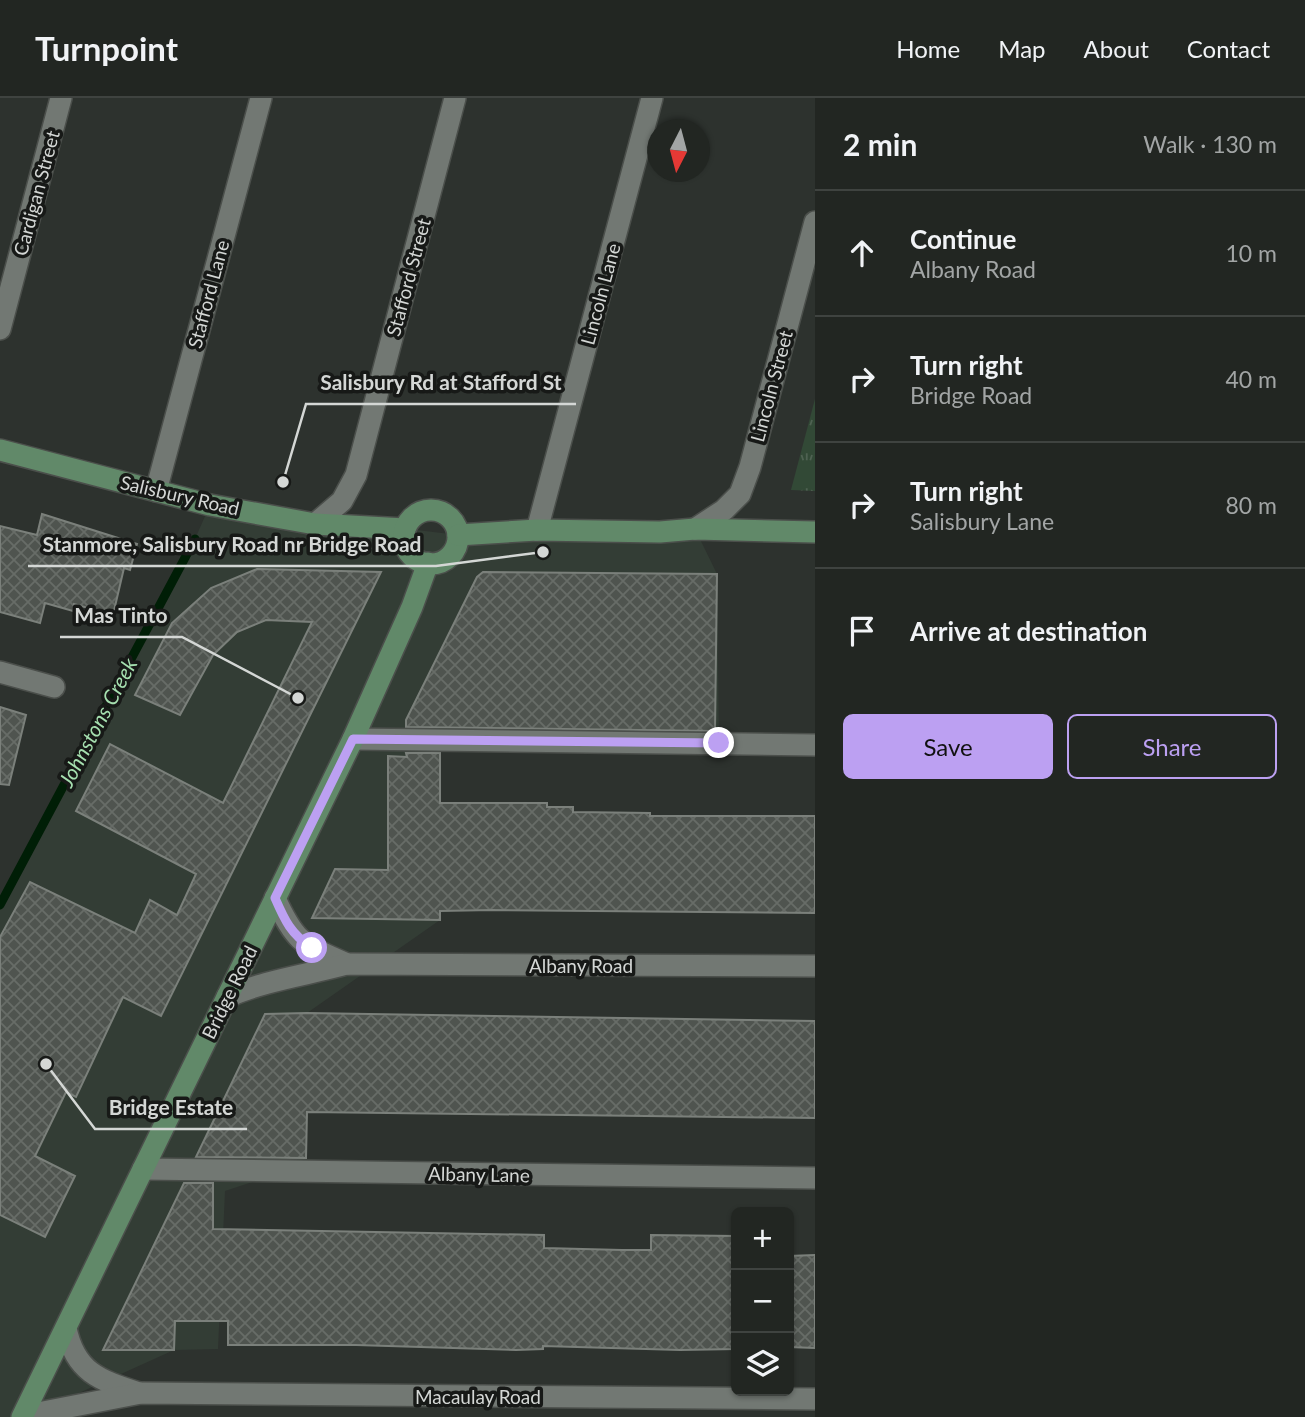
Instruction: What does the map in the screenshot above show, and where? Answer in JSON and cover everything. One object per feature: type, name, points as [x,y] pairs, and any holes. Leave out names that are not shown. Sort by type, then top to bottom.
[{"type":"main road","name":"Salisbury Road","points":[[0,450],[210,505],[315,524],[405,529]]},
{"type":"main road","points":[[434,510],[450,518],[456,526],[458,543],[450,556],[428,564],[409,552],[405,545],[405,529],[416,514],[434,510]]},
{"type":"main road","points":[[458,534],[537,530],[660,532],[695,529],[815,532]]},
{"type":"main road","name":"Bridge Road","points":[[22,1417],[353,739],[412,607],[428,564]]},
{"type":"street","name":"Cardigan Street","points":[[0,329],[61,98]]},
{"type":"street","name":"Stafford Lane","points":[[156,491],[261,98]]},
{"type":"street","name":"Stafford Street","points":[[315,524],[342,501],[356,475],[455,98]]},
{"type":"street","name":"Lincoln Lane","points":[[537,530],[652,98]]},
{"type":"street","name":"Lincoln Street","points":[[695,529],[724,510],[740,494],[750,467],[815,222]]},
{"type":"street","points":[[0,672],[54,687]]},
{"type":"street","points":[[353,739],[815,745]]},
{"type":"street","name":"Albany Road","points":[[275,898],[286,923],[297,938],[347,964]]},
{"type":"street","name":"Albany Road","points":[[227,997],[278,978],[347,964],[815,966]]},
{"type":"street","name":"Albany Lane","points":[[143,1169],[815,1178]]},
{"type":"street","name":"Macaulay Road","points":[[66,1328],[69,1344],[87,1371],[109,1383],[141,1394]]},
{"type":"street","name":"Macaulay Road","points":[[28,1417],[141,1394],[815,1399]]},
{"type":"shaded area","points":[[210,505],[458,535],[695,529],[717,574],[719,743],[441,740],[440,920],[307,1013],[306,1164],[225,1191],[218,1349],[174,1350],[26,1417],[0,1417],[0,905],[195,539]]},
{"type":"green space","points":[[815,399],[815,491],[791,490]]},
{"type":"building","points":[[42,514],[137,544],[130,570],[124,568],[113,615],[74,604],[73,611],[45,603],[40,623],[0,612],[0,526],[37,535]]},
{"type":"building","points":[[257,569],[381,572],[161,1016],[123,997],[76,1097],[66,1092],[35,1156],[75,1176],[45,1237],[0,1215],[0,937],[30,882],[135,933],[150,900],[177,915],[196,874],[76,811],[110,744],[223,803],[312,622],[266,620],[237,632],[213,655],[180,715],[135,695],[172,623],[211,588]]},
{"type":"building","points":[[483,572],[717,574],[715,731],[406,727],[406,720],[477,577]]},
{"type":"building","points":[[0,707],[26,715],[9,785],[0,784]]},
{"type":"building","points":[[406,753],[440,753],[440,803],[547,803],[547,807],[573,807],[573,812],[650,813],[650,816],[815,816],[815,913],[492,910],[440,911],[440,920],[312,918],[335,869],[388,870],[388,756],[407,757]]},
{"type":"building","points":[[265,1014],[815,1021],[815,1118],[307,1112],[306,1158],[196,1157]]},
{"type":"building","points":[[184,1183],[213,1183],[213,1229],[544,1235],[544,1248],[622,1250],[651,1250],[651,1235],[731,1236],[731,1349],[543,1346],[543,1349],[516,1350],[356,1345],[228,1345],[228,1321],[175,1321],[174,1350],[103,1350]]},
{"type":"building","points":[[815,1255],[815,1348],[794,1347],[794,1256]]},
{"type":"waterway","name":"Johnstons Creek","points":[[0,905],[195,539]]},
{"type":"place","name":"Salisbury Rd at Stafford St","points":[[283,482]]},
{"type":"place","name":"Stanmore, Salisbury Road nr Bridge Road","points":[[543,552]]},
{"type":"place","name":"Mas Tinto","points":[[298,698]]},
{"type":"place","name":"Bridge Estate","points":[[46,1064]]},
{"type":"route","points":[[312,948],[297,938],[286,923],[275,898],[353,739],[719,743]]}]
